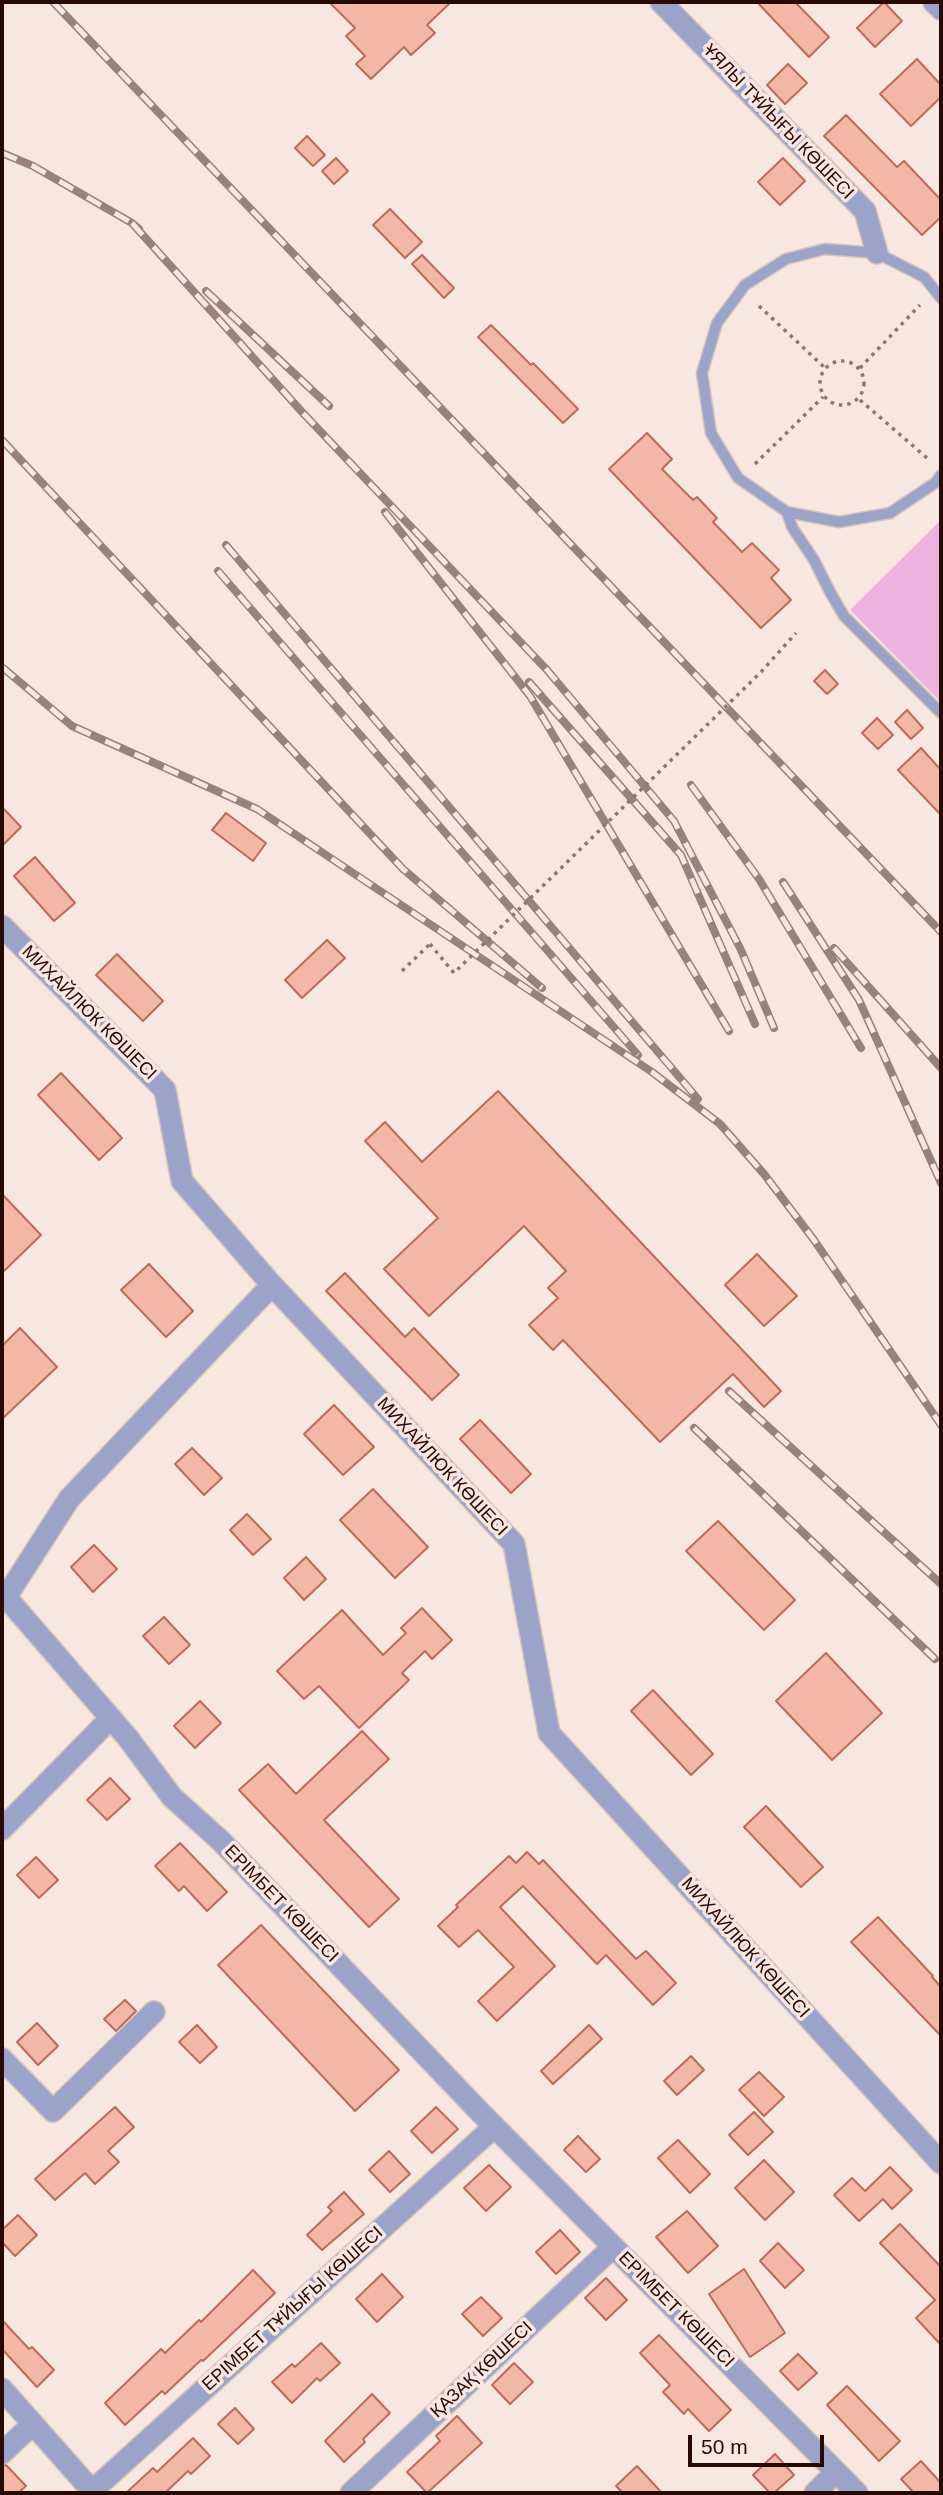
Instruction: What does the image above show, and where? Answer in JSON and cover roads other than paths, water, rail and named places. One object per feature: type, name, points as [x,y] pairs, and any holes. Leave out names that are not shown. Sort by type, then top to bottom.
[{"type":"street","name":"ҰЯЛЫ ТҰЙЫҒЫ КӨШЕСІ","points":[[661,2],[865,211],[877,253]]},
{"type":"street","points":[[934,2],[941,9]]},
{"type":"street","name":"МИХАЙЛЮК КӨШЕСІ","points":[[2,926],[165,1090],[181,1181],[272,1285],[514,1544],[549,1733],[941,2163]]},
{"type":"street","name":"ЕРІМБЕТ КӨШЕСІ","points":[[272,1285],[69,1499],[4,1596],[111,1718],[172,1797],[221,1841],[494,2127],[857,2493]]},
{"type":"street","points":[[2,1829],[111,1718]]},
{"type":"street","points":[[2,2059],[54,2111],[154,2012]]},
{"type":"street","name":"ЕРІМБЕТ ТҰЙЫҒЫ КӨШЕСІ","points":[[93,2492],[494,2127]]},
{"type":"street","name":"ҚАЗАҚ КӨШЕСІ","points":[[351,2493],[613,2247]]},
{"type":"street","points":[[2,2389],[93,2492]]},
{"type":"street","points":[[2,2453],[33,2424]]},
{"type":"street","points":[[815,2493],[836,2472]]},
{"type":"lane","points":[[941,298],[937,285],[877,253],[825,249],[786,259],[745,285],[717,323],[702,373],[711,433],[738,478],[787,512],[839,522],[890,513],[935,483],[941,475]]},
{"type":"lane","points":[[787,512],[792,527],[814,560],[844,615],[941,713]]},
{"type":"railway","points":[[53,2],[941,932]]},
{"type":"railway","points":[[2,153],[33,166],[139,229]]},
{"type":"railway","points":[[132,223],[302,412],[547,670],[674,821],[741,950],[774,1028]]},
{"type":"railway","points":[[206,291],[329,406]]},
{"type":"railway","points":[[2,440],[403,869],[542,988]]},
{"type":"railway","points":[[385,512],[530,696],[729,1031]]},
{"type":"railway","points":[[226,545],[698,1099]]},
{"type":"railway","points":[[218,571],[638,1055]]},
{"type":"railway","points":[[2,667],[72,726],[257,809],[652,1072],[720,1124],[764,1174],[814,1240],[941,1425]]},
{"type":"railway","points":[[529,682],[681,855],[755,1024]]},
{"type":"railway","points":[[691,785],[759,879],[861,1048]]},
{"type":"railway","points":[[783,882],[859,1000],[941,1183]]},
{"type":"railway","points":[[834,948],[941,1068]]},
{"type":"railway","points":[[729,1391],[941,1584]]},
{"type":"railway","points":[[694,1428],[935,1659]]}]
